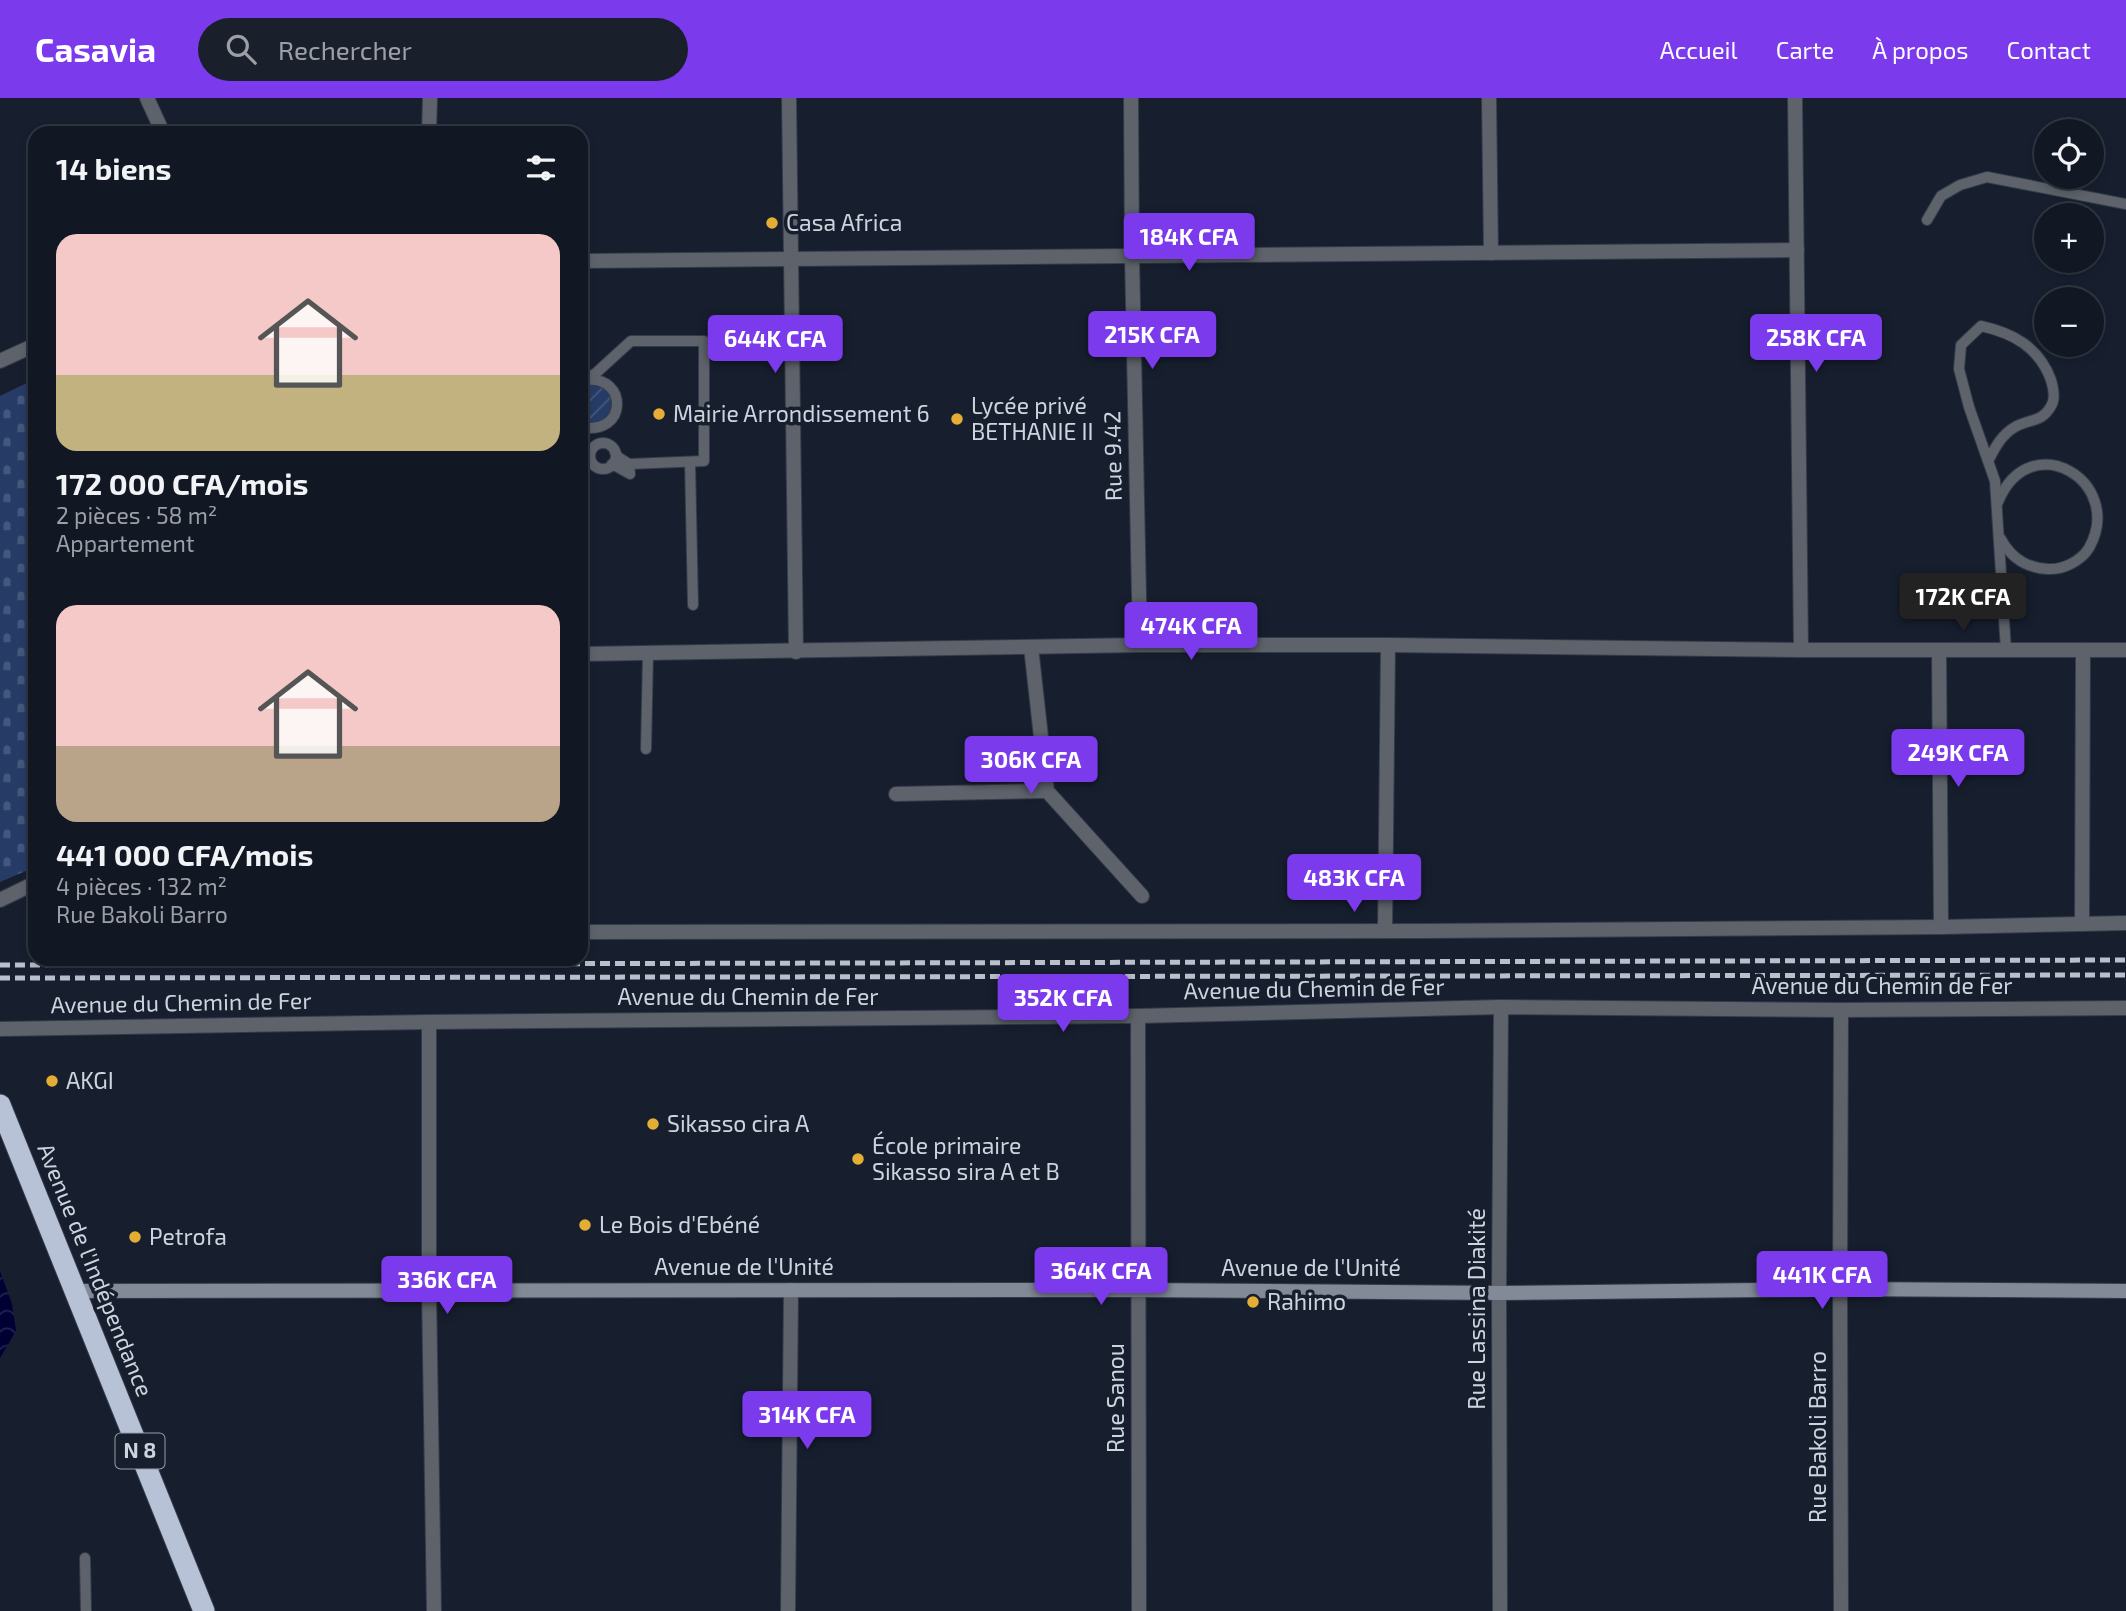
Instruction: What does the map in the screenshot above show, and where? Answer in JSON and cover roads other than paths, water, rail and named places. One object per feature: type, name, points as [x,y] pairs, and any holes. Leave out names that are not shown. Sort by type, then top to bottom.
[{"type":"highway","name":"Avenue de l'Indépendance","points":[[0,1104],[204,1611]]},
{"type":"street","points":[[147,98],[160,126]]},
{"type":"street","points":[[429,126],[430,98]]},
{"type":"street","points":[[789,98],[796,652]]},
{"type":"street","name":"Rue 9.42","points":[[1131,98],[1140,645]]},
{"type":"street","points":[[1489,98],[1491,253]]},
{"type":"street","points":[[1795,98],[1801,650]]},
{"type":"street","points":[[588,261],[1797,250]]},
{"type":"street","points":[[0,360],[28,348]]},
{"type":"street","points":[[588,654],[1140,645],[2126,650]]},
{"type":"street","points":[[1385,932],[1388,645]]},
{"type":"street","points":[[1031,647],[1047,791],[1142,896]]},
{"type":"street","points":[[1940,650],[1941,927]]},
{"type":"street","points":[[2082,923],[2083,650]]},
{"type":"street","points":[[896,794],[1047,791]]},
{"type":"street","points":[[0,900],[28,887]]},
{"type":"street","points":[[588,932],[1385,932],[2126,923]]},
{"type":"street","name":"Avenue du Chemin de Fer","points":[[0,1029],[429,1022],[1139,1016],[1501,1007],[1841,1010],[2126,1008]]},
{"type":"street","name":"Rue Lassina Diakité","points":[[1500,1611],[1501,1007]]},
{"type":"street","name":"Rue Bakoli Barro","points":[[1841,1010],[1842,1611]]},
{"type":"street","name":"Rue Sanou","points":[[1139,1016],[1139,1611]]},
{"type":"street","points":[[429,1022],[429,1290],[434,1611]]},
{"type":"street","points":[[788,1611],[791,1290]]},
{"type":"street","name":"Avenue de l'Unité","points":[[76,1291],[2126,1291]]},
{"type":"lane","points":[[1927,220],[1941,195],[1960,185],[1987,177],[2126,204]]},
{"type":"lane","points":[[1987,461],[2001,438],[2016,426],[2038,420],[2052,405],[2054,389],[2046,366],[2025,344],[2004,331],[1981,326],[1961,345],[1959,369],[1969,407],[1987,461],[1994,481],[2006,650]]},
{"type":"lane","points":[[588,378],[631,341],[704,341],[704,461],[629,464],[588,429]]},
{"type":"lane","points":[[588,382],[604,382],[615,395],[617,411],[608,424],[588,427]]},
{"type":"lane","points":[[598,443],[613,449],[616,456],[612,464],[600,468],[593,464],[590,456],[592,448],[598,443]]},
{"type":"lane","points":[[690,462],[693,605]]},
{"type":"lane","points":[[612,464],[630,474],[629,464]]},
{"type":"lane","points":[[1997,518],[1998,501],[2005,486],[2016,474],[2047,464],[2064,466],[2090,485],[2098,500],[2101,519],[2097,537],[2087,552],[2073,564],[2056,569],[2037,569],[2020,562],[2007,550],[1998,534]]},
{"type":"lane","points":[[646,749],[648,653]]},
{"type":"lane","points":[[85,1558],[86,1611]]},
{"type":"water","points":[[0,1271],[12,1304],[16,1331],[0,1358]]},
{"type":"railway","points":[[588,964],[2126,960]]},
{"type":"railway","points":[[0,965],[28,965]]},
{"type":"railway","points":[[0,978],[2126,975]]},
{"type":"place","name":"Casa Africa","points":[[772,223]]},
{"type":"place","name":"Mairie Arrondissement 6","points":[[659,414]]},
{"type":"place","name":"Lycée privé BETHANIE II","points":[[957,419]]},
{"type":"place","name":"AKGI","points":[[52,1081]]},
{"type":"place","name":"Sikasso cira A","points":[[653,1124]]},
{"type":"place","name":"École primaire Sikasso sira A et B","points":[[858,1159]]},
{"type":"place","name":"Le Bois d'Ebéné","points":[[585,1225]]},
{"type":"place","name":"Petrofa","points":[[135,1237]]},
{"type":"place","name":"Rahimo","points":[[1253,1302]]}]
